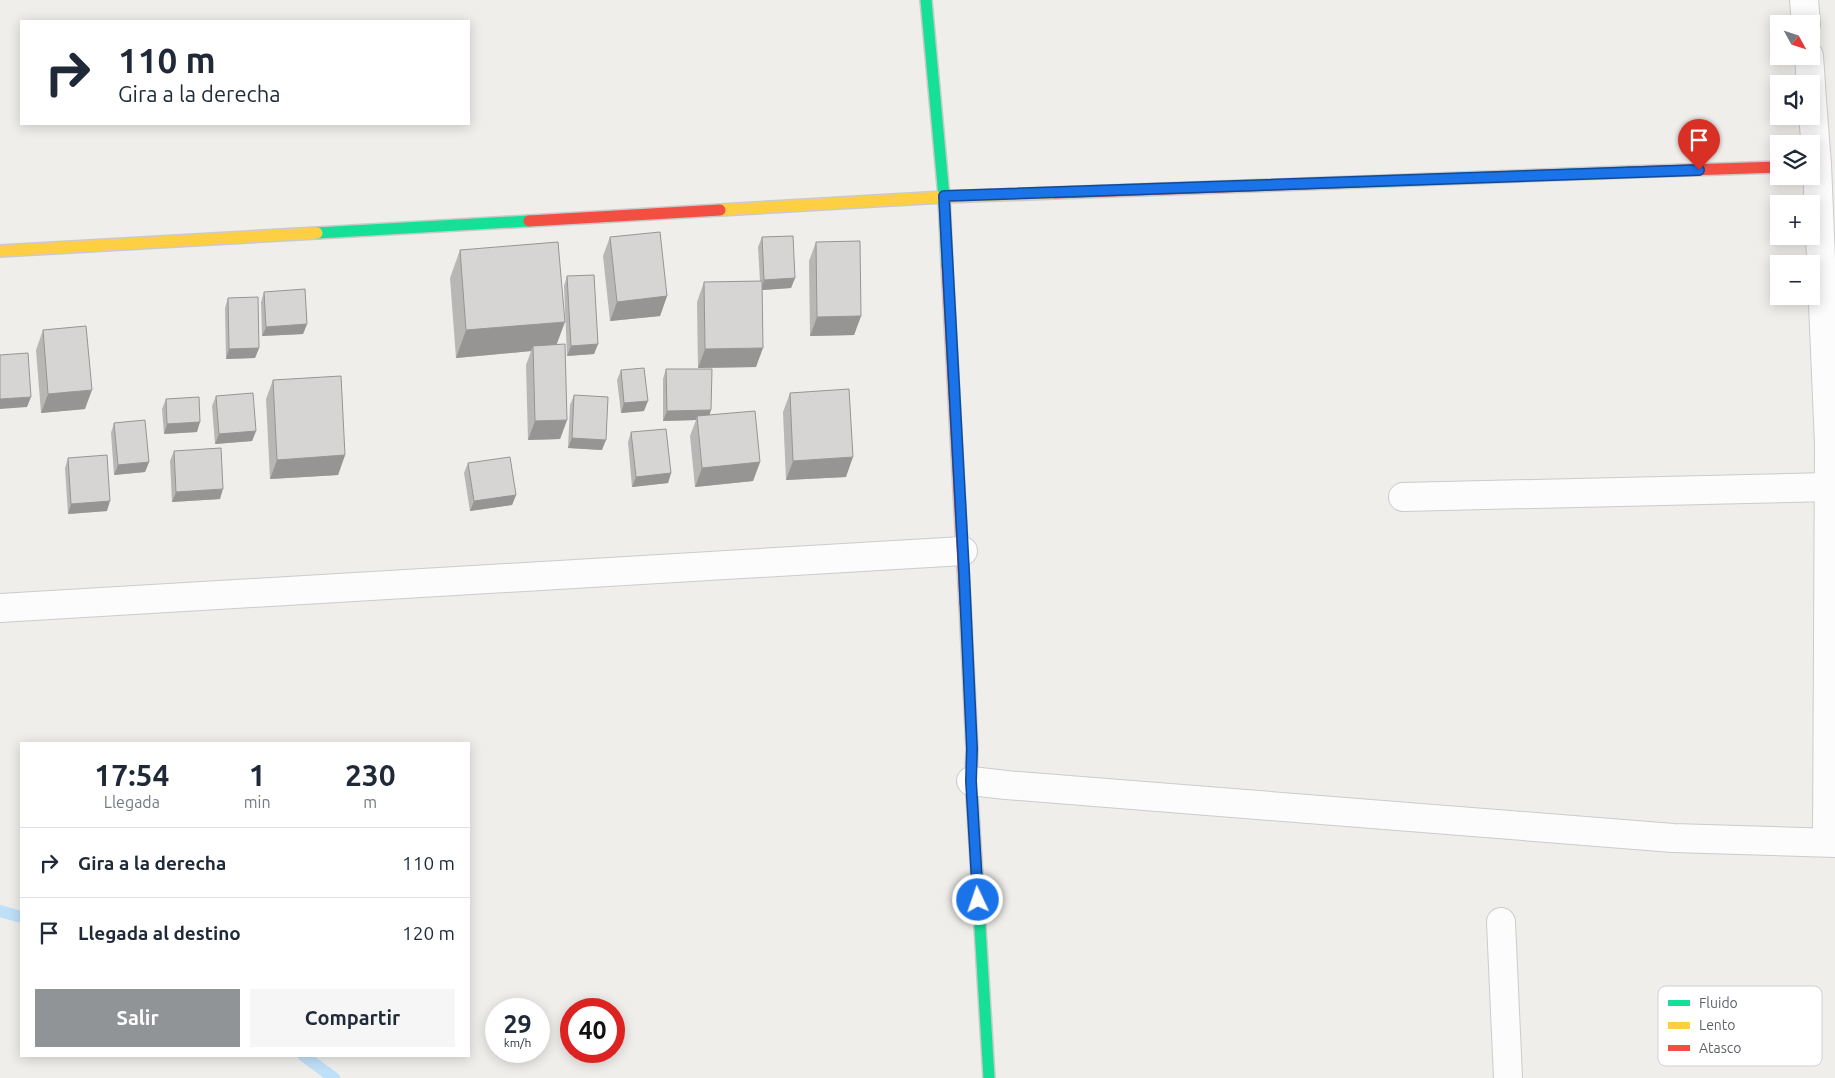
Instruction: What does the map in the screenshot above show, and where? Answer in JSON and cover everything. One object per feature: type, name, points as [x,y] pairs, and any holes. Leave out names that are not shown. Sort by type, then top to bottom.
[{"type":"street","points":[[926,0],[944,196],[963,551],[972,749],[971,781],[989,1078]]},
{"type":"street","points":[[1804,0],[1805,15]]},
{"type":"street","points":[[0,251],[944,196],[1770,167]]},
{"type":"street","points":[[971,781],[1006,786],[1673,838],[1831,843],[1829,444],[1815,185]]},
{"type":"street","points":[[1403,497],[1829,487]]},
{"type":"street","points":[[0,608],[963,551]]},
{"type":"street","points":[[1501,922],[1508,1078]]},
{"type":"building","points":[[660,232],[667,296],[617,302],[610,237]]},
{"type":"building","points":[[793,236],[795,278],[764,280],[762,237]]},
{"type":"building","points":[[860,241],[861,316],[817,317],[816,242]]},
{"type":"building","points":[[558,242],[565,322],[466,330],[460,250]]},
{"type":"building","points":[[594,275],[598,344],[571,346],[567,276]]},
{"type":"building","points":[[762,281],[763,348],[705,349],[704,282]]},
{"type":"building","points":[[305,289],[307,324],[266,327],[264,292]]},
{"type":"building","points":[[258,297],[259,348],[229,349],[228,298]]},
{"type":"building","points":[[86,326],[92,390],[48,394],[43,330]]},
{"type":"building","points":[[565,344],[567,420],[535,421],[533,346]]},
{"type":"building","points":[[28,353],[31,397],[0,399],[0,355]]},
{"type":"building","points":[[644,368],[648,401],[624,403],[621,370]]},
{"type":"building","points":[[666,369],[712,369],[711,410],[667,411]]},
{"type":"building","points":[[341,376],[345,455],[277,460],[273,380]]},
{"type":"building","points":[[849,389],[853,457],[793,461],[790,393]]},
{"type":"building","points":[[253,393],[256,431],[219,434],[216,396]]},
{"type":"building","points":[[574,395],[608,397],[606,440],[572,438]]},
{"type":"building","points":[[199,397],[200,422],[167,424],[166,399]]},
{"type":"building","points":[[755,411],[760,462],[702,468],[697,416]]},
{"type":"building","points":[[145,420],[149,462],[118,465],[114,423]]},
{"type":"building","points":[[666,429],[671,473],[636,477],[631,432]]},
{"type":"building","points":[[221,448],[223,489],[176,492],[174,451]]},
{"type":"building","points":[[107,455],[110,501],[71,504],[68,458]]},
{"type":"building","points":[[510,457],[516,495],[474,501],[468,463]]},
{"type":"waterway","points":[[0,911],[20,917]]},
{"type":"waterway","points":[[305,1057],[334,1078]]},
{"type":"traffic: fast","points":[[926,0],[944,197],[947,265]]},
{"type":"traffic: fast","points":[[1358,182],[1628,172]]},
{"type":"traffic: fast","points":[[317,233],[529,221]]},
{"type":"traffic: fast","points":[[976,860],[989,1078]]},
{"type":"traffic: slow","points":[[720,210],[944,197],[1055,193]]},
{"type":"traffic: slow","points":[[0,251],[317,233]]},
{"type":"traffic: slow","points":[[965,604],[972,749],[971,781],[976,860]]},
{"type":"traffic: jam","points":[[1628,172],[1770,167]]},
{"type":"traffic: jam","points":[[1055,193],[1358,182]]},
{"type":"traffic: jam","points":[[529,221],[720,210]]},
{"type":"traffic: jam","points":[[947,265],[965,604]]},
{"type":"route","points":[[978,900],[971,781],[972,749],[964,571],[944,196],[1699,170]]}]
